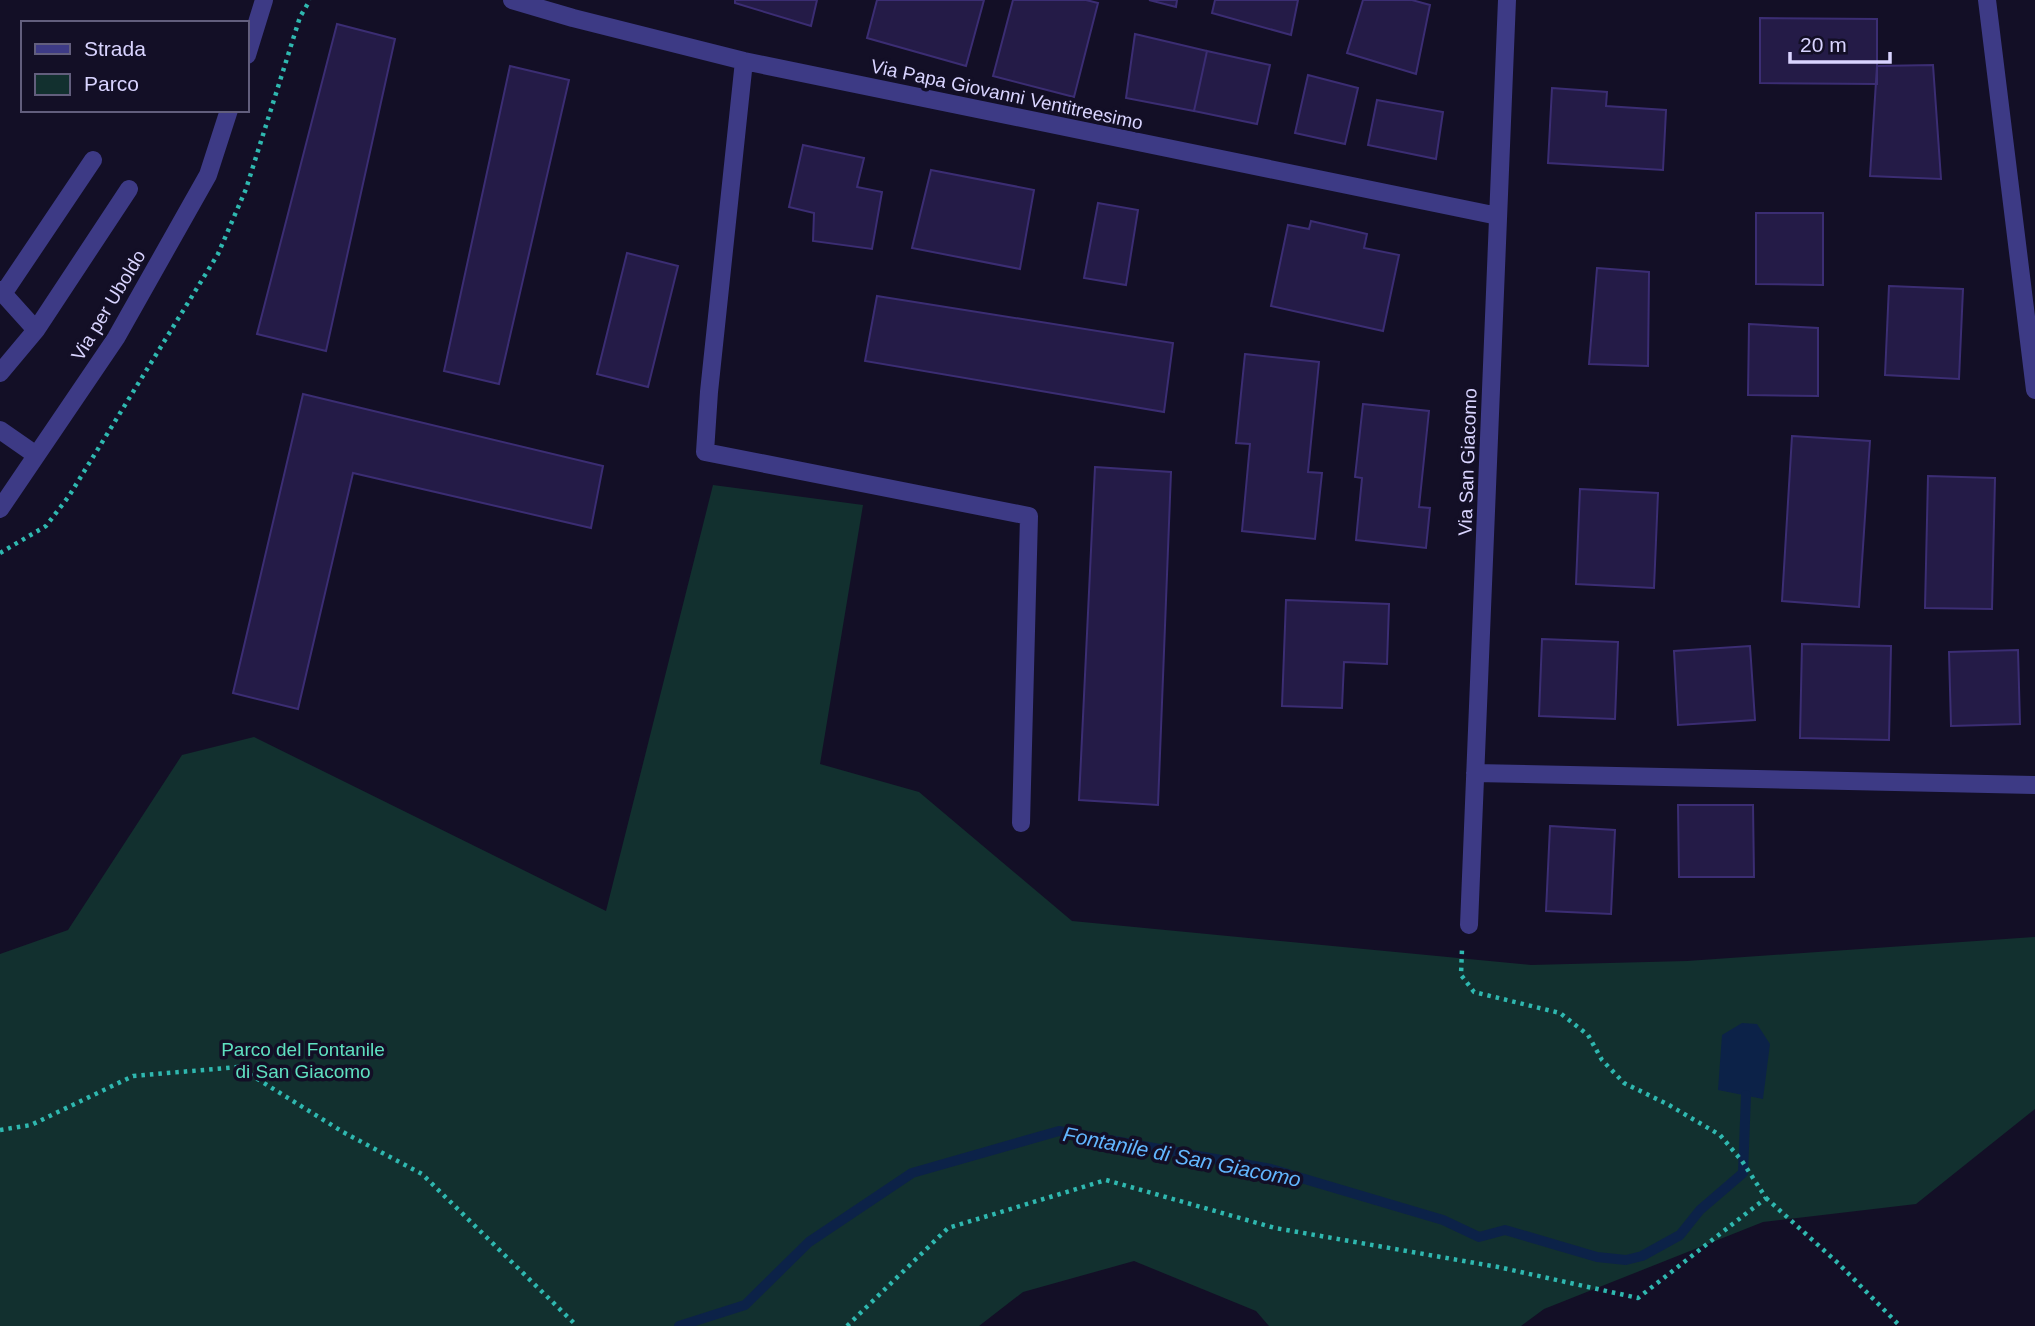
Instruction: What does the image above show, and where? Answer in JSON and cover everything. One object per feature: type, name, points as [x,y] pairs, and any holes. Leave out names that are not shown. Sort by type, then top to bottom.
[{"type":"street","points":[[248,52],[264,0]]},
{"type":"street","name":"Via Papa Giovanni Ventitreesimo","points":[[512,0],[573,19],[744,61],[1498,216]]},
{"type":"street","name":"Via San Giacomo","points":[[1469,925],[1507,0]]},
{"type":"street","points":[[1987,0],[2028,274],[2035,390]]},
{"type":"street","points":[[744,61],[705,452],[1029,516],[1021,823]]},
{"type":"street","name":"Via per Uboldo","points":[[0,509],[116,338],[208,175],[228,112]]},
{"type":"street","points":[[36,330],[1,292],[93,160]]},
{"type":"street","points":[[0,373],[36,330],[130,189]]},
{"type":"street","points":[[0,430],[36,456]]},
{"type":"street","points":[[1475,774],[2035,785]]},
{"type":"path","points":[[0,553],[46,526],[69,496],[218,254],[246,189],[300,17],[310,0]]},
{"type":"path","points":[[1469,925],[1462,947],[1461,975],[1474,992],[1560,1013],[1588,1035],[1602,1060],[1624,1083],[1720,1135],[1742,1161],[1766,1198],[1838,1263],[1900,1326]]},
{"type":"path","points":[[0,1130],[31,1125],[133,1076],[238,1067],[343,1132],[422,1174],[577,1326]]},
{"type":"path","points":[[847,1326],[948,1228],[1105,1180],[1275,1228],[1498,1268],[1638,1298],[1766,1198]]},
{"type":"green space","name":"Parco del Fontanile di San Giacomo","points":[[713,485],[863,505],[820,764],[919,792],[1072,921],[1531,965],[1687,961],[2035,937],[2035,1109],[1916,1204],[1763,1222],[1544,1309],[1521,1326],[1269,1326],[1256,1311],[1134,1261],[1023,1292],[979,1326],[0,1326],[0,954],[68,930],[182,755],[254,737],[606,911]]},
{"type":"water","points":[[1742,1023],[1757,1024],[1770,1044],[1763,1099],[1718,1090],[1722,1035]]},
{"type":"building","points":[[735,0],[817,0],[811,26],[735,3]]},
{"type":"building","points":[[877,0],[984,0],[966,66],[867,38]]},
{"type":"building","points":[[1013,0],[1086,0],[1098,3],[1074,97],[993,76]]},
{"type":"building","points":[[1149,0],[1177,0],[1176,7]]},
{"type":"building","points":[[1215,0],[1298,0],[1291,35],[1212,13]]},
{"type":"building","points":[[1363,0],[1412,0],[1430,5],[1416,74],[1347,53]]},
{"type":"building","points":[[1760,18],[1877,19],[1877,84],[1760,83]]},
{"type":"building","points":[[337,24],[395,39],[326,351],[257,334]]},
{"type":"building","points":[[1135,34],[1207,51],[1194,111],[1126,98]]},
{"type":"building","points":[[1207,51],[1270,65],[1257,124],[1194,111]]},
{"type":"building","points":[[1933,65],[1941,179],[1870,176],[1877,66]]},
{"type":"building","points":[[510,66],[569,80],[499,384],[444,371]]},
{"type":"building","points":[[1308,75],[1358,88],[1345,144],[1295,133]]},
{"type":"building","points":[[1552,88],[1607,92],[1606,106],[1666,110],[1663,170],[1548,163]]},
{"type":"building","points":[[1377,100],[1443,112],[1436,159],[1368,145]]},
{"type":"building","points":[[803,145],[864,158],[857,187],[882,192],[872,249],[813,241],[814,213],[789,207]]},
{"type":"building","points":[[931,170],[1034,190],[1020,269],[912,248]]},
{"type":"building","points":[[1098,203],[1138,210],[1126,285],[1084,278]]},
{"type":"building","points":[[1756,213],[1823,213],[1823,285],[1756,284]]},
{"type":"building","points":[[1311,221],[1367,234],[1364,248],[1399,255],[1383,331],[1271,306],[1288,225],[1309,229]]},
{"type":"building","points":[[627,253],[678,266],[648,387],[597,374]]},
{"type":"building","points":[[1597,268],[1649,272],[1648,366],[1589,364]]},
{"type":"building","points":[[1889,286],[1963,289],[1959,379],[1885,375]]},
{"type":"building","points":[[877,296],[1173,343],[1164,412],[865,361]]},
{"type":"building","points":[[1749,324],[1818,328],[1818,396],[1748,395]]},
{"type":"building","points":[[1245,354],[1319,362],[1308,472],[1322,473],[1315,539],[1242,531],[1250,444],[1236,443]]},
{"type":"building","points":[[303,394],[603,466],[591,528],[353,473],[298,709],[233,693]]},
{"type":"building","points":[[1363,404],[1429,411],[1419,507],[1430,508],[1426,548],[1356,540],[1362,478],[1355,477]]},
{"type":"building","points":[[1792,436],[1870,441],[1859,607],[1782,601]]},
{"type":"building","points":[[1095,467],[1171,472],[1158,805],[1079,800]]},
{"type":"building","points":[[1928,476],[1995,478],[1992,609],[1925,608]]},
{"type":"building","points":[[1580,489],[1658,493],[1654,588],[1576,584]]},
{"type":"building","points":[[1286,600],[1389,604],[1387,664],[1344,662],[1342,708],[1282,706]]},
{"type":"building","points":[[1542,639],[1618,642],[1615,719],[1539,716]]},
{"type":"building","points":[[1802,644],[1891,646],[1889,740],[1800,738]]},
{"type":"building","points":[[1750,646],[1755,720],[1678,725],[1674,651]]},
{"type":"building","points":[[2018,650],[2020,724],[1951,726],[1949,652]]},
{"type":"building","points":[[1678,805],[1753,805],[1754,877],[1679,877]]},
{"type":"building","points":[[1550,826],[1615,830],[1611,914],[1546,911]]},
{"type":"waterway","name":"Fontanile di San Giacomo","points":[[679,1326],[745,1305],[809,1242],[912,1173],[1059,1131],[1271,1169],[1443,1220],[1479,1237],[1505,1230],[1597,1257],[1626,1260],[1642,1256],[1680,1235],[1700,1210],[1743,1173],[1746,1095]]}]
